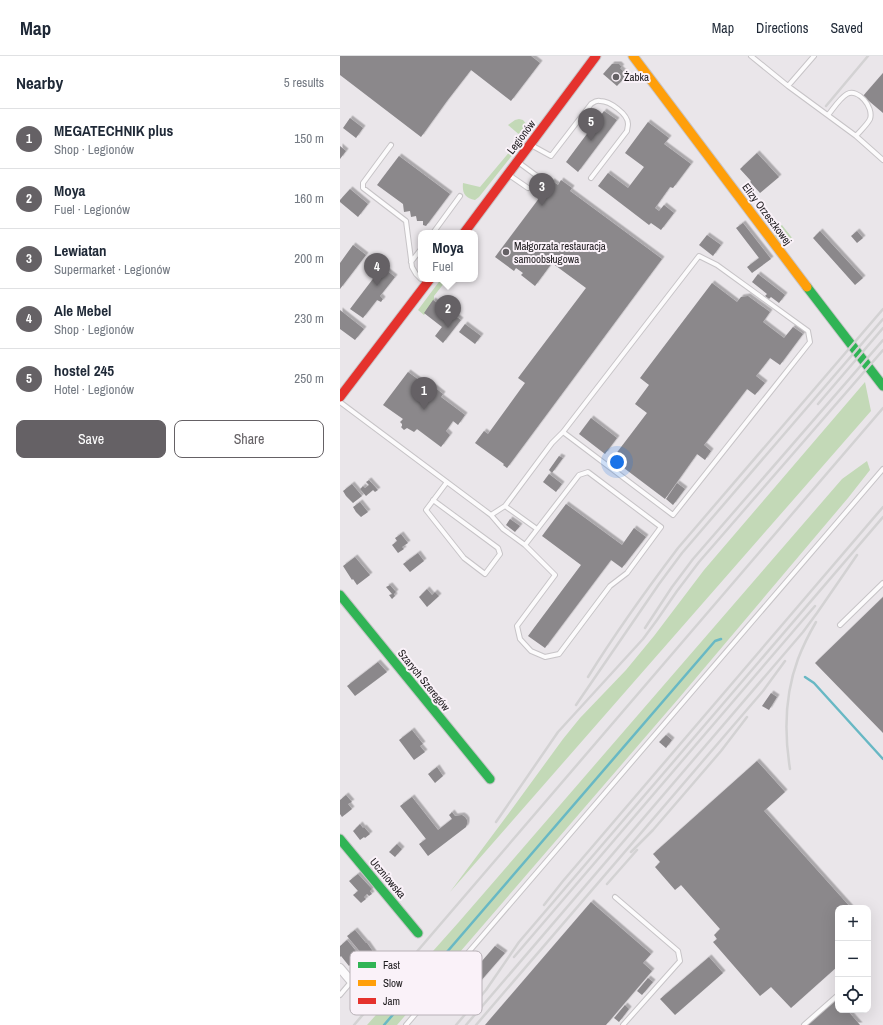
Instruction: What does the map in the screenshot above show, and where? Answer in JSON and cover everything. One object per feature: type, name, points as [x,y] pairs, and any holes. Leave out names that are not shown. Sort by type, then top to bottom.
[{"type":"street","name":"Legionów","points":[[466,230],[596,56]]},
{"type":"street","name":"Elizy Orzeszkowej","points":[[633,56],[883,386]]},
{"type":"street","points":[[340,397],[423,282]]},
{"type":"street","name":"Szarych Szeregów","points":[[340,595],[490,779]]},
{"type":"street","name":"Uczniowska","points":[[340,839],[418,933]]},
{"type":"street","points":[[340,968],[350,979]]},
{"type":"lane","points":[[788,86],[814,56]]},
{"type":"lane","points":[[752,57],[788,86],[856,136],[883,160]]},
{"type":"lane","points":[[828,115],[848,93],[855,94],[862,98],[869,105],[871,112],[870,119],[856,136]]},
{"type":"lane","points":[[530,145],[551,156],[591,104],[595,101],[600,101],[612,105],[623,114],[627,120],[627,131],[591,178]]},
{"type":"lane","points":[[391,145],[363,183],[363,188],[406,221],[412,267],[418,276]]},
{"type":"lane","points":[[518,162],[537,176]]},
{"type":"lane","points":[[508,174],[528,188]]},
{"type":"lane","points":[[435,230],[460,196]]},
{"type":"lane","points":[[411,262],[418,253]]},
{"type":"lane","points":[[491,515],[505,506],[552,443],[563,432],[699,256],[716,265],[808,330],[810,342],[673,515],[563,432]]},
{"type":"lane","points":[[340,402],[491,515],[503,529],[525,545],[555,575],[517,626],[520,639],[531,651],[545,657],[559,654],[610,586],[627,573],[662,527],[588,472],[579,474],[525,545]]},
{"type":"lane","points":[[470,951],[883,469]]},
{"type":"lane","points":[[433,500],[498,548],[500,554],[485,574],[464,558],[426,510],[433,500],[447,482]]},
{"type":"lane","points":[[505,506],[537,529]]},
{"type":"lane","points":[[840,625],[883,583]]},
{"type":"lane","points":[[527,884],[531,888]]},
{"type":"lane","points":[[615,898],[678,951],[680,962],[623,1025]]},
{"type":"lane","points":[[340,996],[350,987]]},
{"type":"lane","points":[[804,1025],[835,998]]},
{"type":"lane","points":[[406,1025],[415,1015]]},
{"type":"green space","points":[[519,119],[523,120],[528,126],[525,139],[479,197],[475,200],[469,198],[463,190],[463,183],[480,187],[522,137],[508,125]]},
{"type":"green space","points":[[782,225],[793,239],[784,242],[775,238],[776,231]]},
{"type":"green space","points":[[439,282],[445,282],[434,296],[434,301],[424,315],[418,310]]},
{"type":"green space","points":[[865,382],[871,411],[450,892],[580,718],[626,670],[704,570]]},
{"type":"green space","points":[[867,461],[870,470],[848,498],[679,698],[461,951],[433,951],[458,923],[842,479]]},
{"type":"green space","points":[[376,1015],[406,1015],[397,1025],[367,1025]]},
{"type":"building","points":[[340,56],[531,56],[540,63],[511,101],[471,70],[421,137],[340,75]]},
{"type":"building","name":"Żabka","points":[[612,64],[619,64],[622,67],[620,68],[627,75],[617,86],[603,74]]},
{"type":"building","points":[[883,73],[883,113],[863,96]]},
{"type":"building","points":[[604,111],[617,120],[578,172],[566,162]]},
{"type":"building","points":[[350,118],[363,128],[356,138],[343,128]]},
{"type":"building","points":[[648,122],[669,138],[664,144],[691,164],[673,188],[670,187],[655,208],[659,211],[664,205],[674,213],[661,230],[651,223],[649,225],[598,186],[608,173],[628,188],[644,167],[625,153]]},
{"type":"building","points":[[340,146],[346,151],[340,159]]},
{"type":"building","points":[[757,153],[779,177],[760,193],[740,169]]},
{"type":"building","points":[[399,156],[450,194],[426,226],[423,225],[423,221],[417,221],[416,216],[411,217],[410,211],[404,212],[403,204],[377,185]]},
{"type":"building","points":[[561,180],[572,188],[570,191],[662,259],[507,468],[503,465],[504,464],[475,443],[484,431],[488,434],[525,383],[518,378],[586,288],[552,263],[535,286],[521,275],[523,273],[516,268],[514,271],[495,257],[552,181],[558,185]]},
{"type":"building","points":[[350,189],[368,204],[358,217],[340,202],[340,200]]},
{"type":"building","points":[[743,223],[771,259],[752,273],[747,267],[759,258],[736,228]]},
{"type":"building","points":[[820,231],[863,278],[855,285],[813,238]]},
{"type":"building","points":[[857,231],[863,238],[857,243],[851,236]]},
{"type":"building","points":[[707,235],[721,245],[713,256],[699,245]]},
{"type":"building","points":[[353,245],[366,255],[340,289],[340,263]]},
{"type":"building","points":[[382,267],[395,277],[380,296],[383,299],[381,302],[377,300],[363,318],[350,309]]},
{"type":"building","points":[[758,274],[785,295],[779,303],[771,297],[769,299],[765,296],[767,294],[752,282]]},
{"type":"building","points":[[712,283],[737,302],[741,297],[748,296],[770,312],[763,322],[784,338],[793,327],[803,334],[780,365],[770,358],[756,376],[765,383],[755,395],[747,389],[704,445],[711,451],[705,460],[697,454],[665,499],[612,459],[647,413],[635,404],[649,385],[640,378]]},
{"type":"building","points":[[433,300],[461,320],[443,343],[435,336],[442,327],[424,313]]},
{"type":"building","points":[[340,310],[364,329],[355,340],[340,329]]},
{"type":"building","points":[[465,324],[481,336],[475,344],[459,332]]},
{"type":"building","points":[[408,372],[427,386],[429,383],[443,394],[441,397],[465,415],[458,425],[453,421],[446,431],[450,435],[441,447],[417,429],[414,432],[407,428],[404,430],[401,427],[402,424],[400,422],[403,419],[383,405]]},
{"type":"building","points":[[591,418],[617,438],[605,454],[579,434]]},
{"type":"building","points":[[559,456],[563,458],[552,473],[549,470]]},
{"type":"building","points":[[549,474],[562,484],[556,492],[543,482]]},
{"type":"building","points":[[369,480],[378,490],[375,492],[373,490],[366,496],[360,489],[363,486],[365,488],[369,485],[366,482]]},
{"type":"building","points":[[677,483],[685,489],[673,505],[666,499]]},
{"type":"building","points":[[352,484],[362,496],[353,503],[343,491]]},
{"type":"building","points":[[360,502],[368,512],[361,517],[353,507]]},
{"type":"building","points":[[566,504],[622,545],[634,528],[646,537],[622,568],[611,560],[545,648],[528,636],[581,565],[542,536]]},
{"type":"building","points":[[510,519],[520,526],[515,532],[506,525]]},
{"type":"building","points":[[401,534],[408,543],[402,547],[404,549],[398,553],[392,545],[397,541],[395,538]]},
{"type":"building","points":[[418,553],[424,561],[410,572],[403,564]]},
{"type":"building","points":[[355,557],[370,575],[357,585],[343,566]]},
{"type":"building","points":[[390,585],[396,592],[392,599],[389,595],[392,594],[386,587]]},
{"type":"building","points":[[427,589],[432,595],[435,592],[439,596],[427,607],[419,597]]},
{"type":"building","points":[[883,597],[883,733],[815,663]]},
{"type":"building","points":[[378,662],[387,672],[355,696],[347,686]]},
{"type":"building","points":[[771,693],[777,697],[769,710],[762,706]]},
{"type":"building","points":[[412,730],[423,744],[420,746],[425,752],[414,760],[399,740]]},
{"type":"building","points":[[666,735],[672,740],[666,748],[659,742]]},
{"type":"building","points":[[757,761],[785,792],[764,811],[848,905],[835,905],[835,969],[791,1008],[771,987],[760,996],[713,942],[717,939],[714,935],[720,929],[681,885],[675,890],[655,867],[660,862],[653,854]]},
{"type":"building","points":[[437,767],[443,776],[435,783],[428,774]]},
{"type":"building","points":[[346,795],[352,802],[348,804],[352,809],[342,817],[340,814],[340,800]]},
{"type":"building","points":[[412,797],[438,830],[452,819],[449,815],[452,812],[455,816],[462,815],[465,817],[467,820],[466,827],[428,856],[419,844],[426,839],[400,806]]},
{"type":"building","points":[[360,824],[370,834],[360,840],[353,831]]},
{"type":"building","points":[[397,844],[402,849],[395,857],[389,852]]},
{"type":"building","points":[[358,874],[372,889],[370,891],[372,894],[369,896],[367,894],[364,897],[366,899],[361,903],[353,895],[358,891],[349,881]]},
{"type":"building","points":[[591,902],[651,954],[643,963],[652,971],[606,1025],[485,1025]]},
{"type":"building","points":[[355,930],[373,951],[360,951],[347,936]]},
{"type":"building","points":[[347,940],[356,951],[350,951],[349,966],[341,956],[340,957],[340,946]]},
{"type":"building","points":[[495,946],[505,953],[482,979],[482,961]]},
{"type":"building","points":[[709,957],[723,973],[675,1015],[660,999]]},
{"type":"building","points":[[648,978],[653,982],[642,995],[637,991]]},
{"type":"building","points":[[835,999],[835,1013],[850,1013],[860,1025],[806,1025]]},
{"type":"building","points":[[625,1005],[629,1009],[619,1022],[614,1018]]},
{"type":"waterway","points":[[448,951],[715,641],[721,639]]},
{"type":"waterway","points":[[805,677],[814,683],[883,759]]},
{"type":"waterway","points":[[384,1025],[393,1015]]},
{"type":"railway","points":[[826,106],[868,56]]},
{"type":"railway","points":[[588,677],[632,611],[678,548],[883,309]]},
{"type":"railway","points":[[576,705],[682,553],[883,319]]},
{"type":"railway","points":[[818,404],[883,328]]},
{"type":"railway","points":[[645,628],[672,587],[693,559],[883,340]]},
{"type":"railway","points":[[496,822],[558,732],[643,639],[699,562],[883,350]]},
{"type":"railway","points":[[417,951],[883,408]]},
{"type":"railway","points":[[544,905],[883,507]]},
{"type":"railway","points":[[482,995],[519,942],[883,517]]},
{"type":"railway","points":[[482,1006],[803,632],[857,555]]},
{"type":"railway","points":[[514,957],[815,606]]},
{"type":"railway","points":[[790,769],[786,727],[790,686],[800,654],[816,622]]},
{"type":"railway","points":[[476,1025],[763,691],[785,661]]},
{"type":"railway","points":[[631,852],[653,830],[721,751],[747,717]]},
{"type":"railway","points":[[607,884],[637,850]]},
{"type":"railway","points":[[354,1025],[363,1015]]},
{"type":"railway","points":[[456,1025],[465,1015]]},
{"type":"railway","points":[[466,1025],[475,1015]]},
{"type":"traffic: fast","points":[[807,287],[883,386]]},
{"type":"traffic: fast","points":[[340,595],[490,779]]},
{"type":"traffic: fast","points":[[340,839],[418,933]]},
{"type":"traffic: slow","points":[[633,56],[807,287]]},
{"type":"traffic: jam","points":[[466,230],[596,56]]},
{"type":"traffic: jam","points":[[340,397],[428,282]]},
{"type":"place","name":"Żabka","points":[[616,77]]},
{"type":"place","name":"hostel 245","points":[[591,141]]},
{"type":"place","name":"Lewiatan","points":[[542,206]]},
{"type":"place","name":"Małgorzata restauracja samoobsługowa","points":[[506,252]]},
{"type":"place","name":"Ale Mebel","points":[[377,286]]},
{"type":"place","name":"Moya","points":[[448,328]]},
{"type":"place","name":"MEGATECHNIK plus","points":[[424,410]]}]
